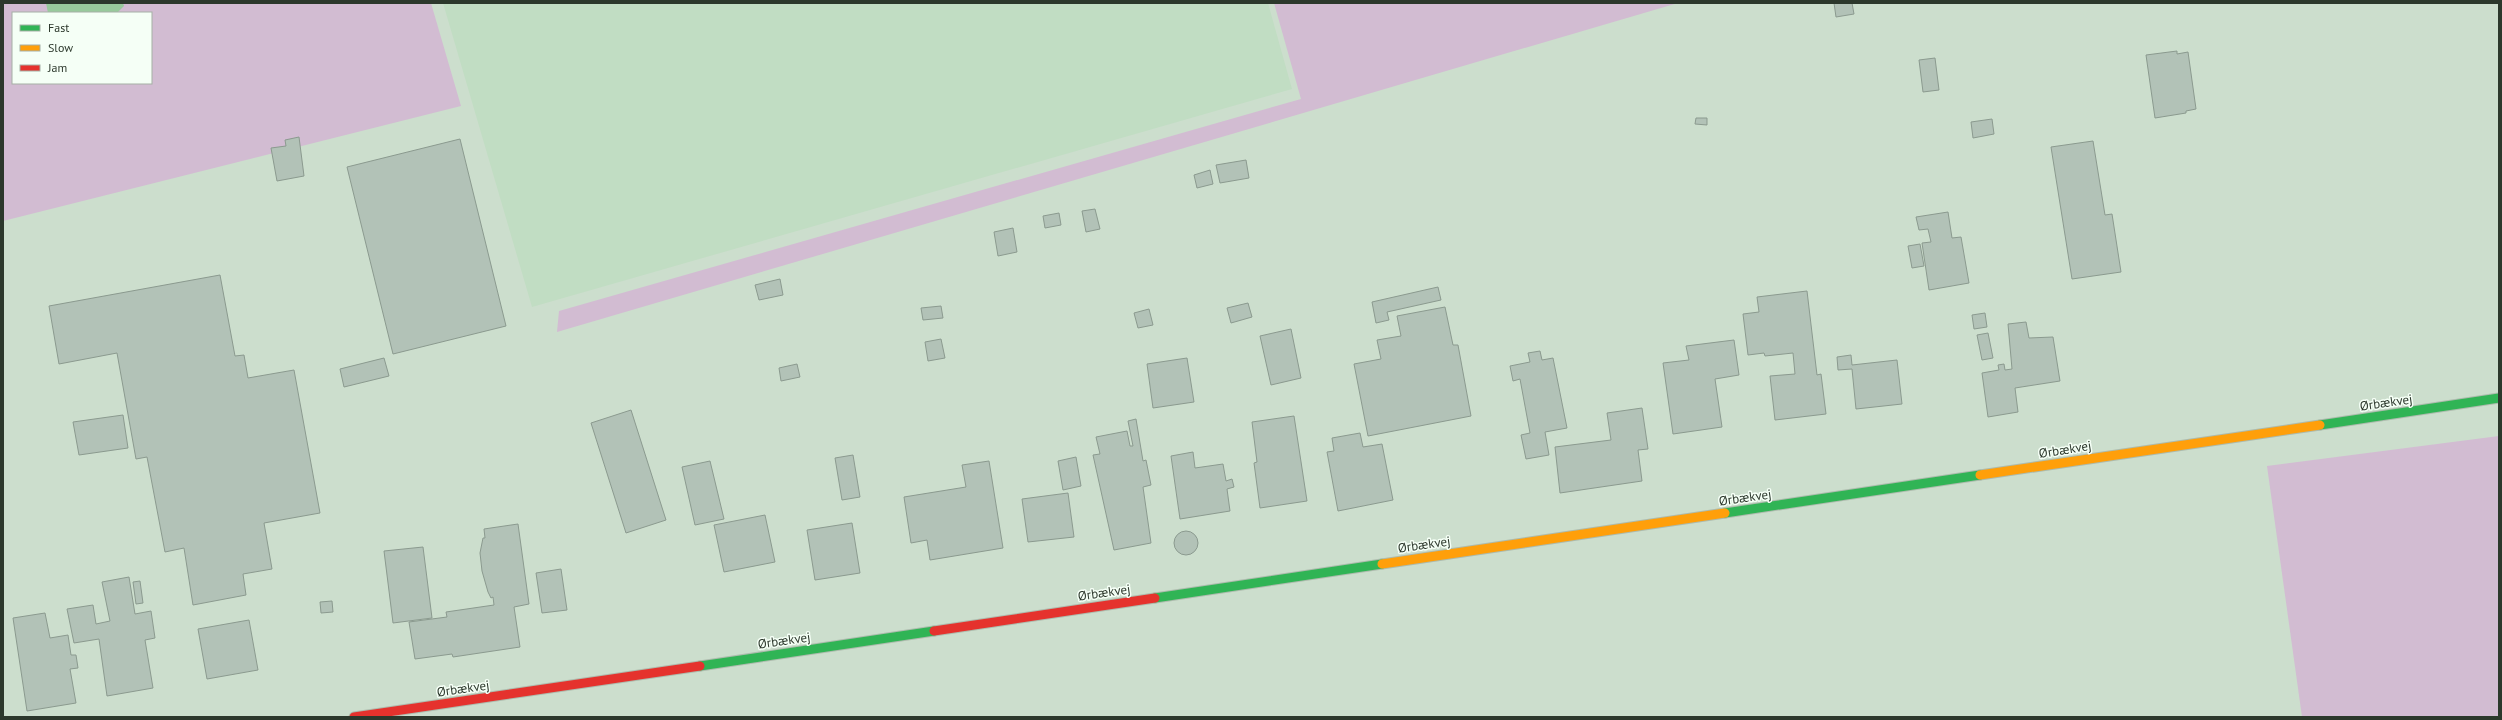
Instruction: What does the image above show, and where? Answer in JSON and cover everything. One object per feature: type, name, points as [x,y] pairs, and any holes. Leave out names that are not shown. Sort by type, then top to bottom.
[{"type":"street","name":"Ørbækvej","points":[[354,717],[2499,398]]},
{"type":"shaded area","points":[[3,3],[431,3],[461,106],[3,221]]},
{"type":"shaded area","points":[[46,3],[123,3],[124,6],[118,12],[48,12]]},
{"type":"shaded area","points":[[443,3],[1268,3],[1292,89],[532,307]]},
{"type":"shaded area","points":[[1274,3],[1678,3],[557,332],[559,311],[1301,99]]},
{"type":"shaded area","points":[[2499,436],[2499,717],[2302,717],[2267,466]]},
{"type":"building","points":[[1834,3],[1852,3],[1854,14],[1836,17]]},
{"type":"building","points":[[2177,51],[2177,54],[2188,52],[2196,109],[2186,111],[2186,113],[2155,118],[2146,55]]},
{"type":"building","points":[[1935,58],[1939,90],[1923,92],[1919,60]]},
{"type":"building","points":[[1696,118],[1707,118],[1707,125],[1695,124]]},
{"type":"building","points":[[1992,119],[1994,134],[1973,138],[1971,122]]},
{"type":"building","points":[[299,137],[304,176],[277,181],[271,148],[286,146],[285,140]]},
{"type":"building","points":[[460,139],[506,326],[393,354],[347,167]]},
{"type":"building","points":[[2093,141],[2105,215],[2112,214],[2121,272],[2072,279],[2051,147]]},
{"type":"building","points":[[1246,160],[1249,178],[1220,183],[1216,165]]},
{"type":"building","points":[[1210,170],[1213,184],[1197,188],[1194,175]]},
{"type":"building","points":[[1095,209],[1100,229],[1086,232],[1082,211]]},
{"type":"building","points":[[1948,212],[1952,238],[1961,237],[1969,283],[1929,290],[1922,243],[1931,242],[1928,229],[1919,230],[1916,217]]},
{"type":"building","points":[[1059,213],[1061,225],[1045,228],[1043,216]]},
{"type":"building","points":[[1013,228],[1017,252],[998,256],[994,232]]},
{"type":"building","points":[[1920,244],[1924,266],[1912,268],[1908,246]]},
{"type":"building","points":[[220,275],[235,356],[244,355],[248,378],[294,370],[320,513],[264,523],[272,569],[243,574],[246,595],[193,605],[184,548],[165,552],[147,457],[136,459],[117,353],[59,364],[49,306]]},
{"type":"building","points":[[780,279],[783,295],[759,300],[755,285]]},
{"type":"building","points":[[1438,287],[1441,300],[1387,312],[1389,320],[1376,323],[1372,302]]},
{"type":"building","points":[[1807,291],[1817,375],[1821,374],[1826,414],[1775,420],[1770,376],[1795,374],[1793,353],[1765,356],[1764,353],[1748,355],[1743,314],[1759,312],[1757,297]]},
{"type":"building","points":[[1248,303],[1252,317],[1231,323],[1227,308]]},
{"type":"building","points":[[941,306],[943,318],[923,320],[921,308]]},
{"type":"building","points":[[1445,307],[1453,345],[1458,345],[1471,416],[1368,436],[1354,364],[1381,359],[1377,340],[1401,336],[1397,316]]},
{"type":"building","points":[[1149,309],[1153,325],[1138,328],[1134,313]]},
{"type":"building","points":[[1985,313],[1987,327],[1974,329],[1972,315]]},
{"type":"building","points":[[2026,322],[2029,338],[2053,337],[2060,381],[2015,388],[2018,412],[1988,417],[1982,373],[1999,370],[1998,365],[2004,364],[2005,370],[2012,369],[2008,324]]},
{"type":"building","points":[[1291,329],[1301,378],[1271,385],[1260,336]]},
{"type":"building","points":[[1988,333],[1993,358],[1982,360],[1977,335]]},
{"type":"building","points":[[941,339],[945,358],[928,361],[925,342]]},
{"type":"building","points":[[1734,340],[1739,375],[1715,379],[1722,427],[1673,434],[1663,363],[1689,360],[1686,346]]},
{"type":"building","points":[[1540,351],[1542,360],[1553,358],[1567,428],[1545,432],[1549,455],[1526,459],[1521,435],[1530,433],[1520,379],[1513,381],[1510,366],[1530,362],[1528,353]]},
{"type":"building","points":[[1851,355],[1852,365],[1897,360],[1902,404],[1856,409],[1852,369],[1838,370],[1837,357]]},
{"type":"building","points":[[384,358],[389,376],[344,387],[340,369]]},
{"type":"building","points":[[1187,358],[1194,402],[1153,408],[1147,364]]},
{"type":"building","points":[[797,364],[800,377],[781,381],[779,368]]},
{"type":"building","points":[[1642,408],[1648,449],[1638,450],[1642,481],[1560,493],[1555,447],[1611,440],[1607,413]]},
{"type":"building","points":[[631,410],[666,520],[626,533],[591,423]]},
{"type":"building","points":[[123,415],[128,448],[79,455],[73,422]]},
{"type":"building","points":[[1294,416],[1307,501],[1260,508],[1254,463],[1257,462],[1252,422]]},
{"type":"building","points":[[1136,419],[1143,461],[1146,460],[1151,485],[1143,487],[1151,543],[1114,550],[1093,455],[1100,454],[1096,437],[1127,431],[1130,446],[1133,446],[1128,421]]},
{"type":"building","points":[[1360,433],[1363,447],[1382,444],[1393,500],[1338,511],[1327,452],[1334,451],[1332,438]]},
{"type":"building","points":[[1193,452],[1195,468],[1223,464],[1226,481],[1232,479],[1234,487],[1227,489],[1230,511],[1180,519],[1171,456]]},
{"type":"building","points":[[853,455],[860,497],[842,500],[835,458]]},
{"type":"building","points":[[1076,457],[1081,486],[1063,490],[1058,461]]},
{"type":"building","points":[[710,461],[724,519],[695,525],[682,467]]},
{"type":"building","points":[[989,461],[1003,548],[930,560],[927,540],[911,543],[904,497],[966,487],[962,465]]},
{"type":"building","points":[[1068,493],[1074,537],[1028,542],[1022,499]]},
{"type":"building","points":[[765,515],[775,562],[724,572],[714,525]]},
{"type":"building","points":[[852,523],[860,573],[815,580],[807,530]]},
{"type":"building","points":[[518,524],[529,604],[514,607],[520,647],[453,657],[452,654],[415,659],[409,622],[447,617],[446,612],[494,605],[493,597],[491,598],[488,592],[482,571],[480,553],[483,538],[485,538],[484,529]]},
{"type":"building","points":[[1186,531],[1194,535],[1198,543],[1194,551],[1186,555],[1178,551],[1174,543],[1178,535]]},
{"type":"building","points":[[423,547],[432,618],[393,623],[384,551]]},
{"type":"building","points":[[561,569],[567,610],[542,613],[536,573]]},
{"type":"building","points":[[129,577],[135,614],[151,611],[155,638],[145,640],[153,688],[107,696],[99,639],[74,643],[67,609],[93,605],[96,624],[110,621],[102,582]]},
{"type":"building","points":[[140,581],[143,603],[136,604],[133,582]]},
{"type":"building","points":[[332,601],[333,612],[321,613],[320,602]]},
{"type":"building","points":[[45,613],[50,638],[68,635],[71,655],[76,655],[78,668],[70,669],[76,703],[27,711],[13,618]]},
{"type":"building","points":[[249,620],[258,670],[207,679],[198,629]]},
{"type":"traffic: fast","points":[[2320,425],[2499,398]]},
{"type":"traffic: fast","points":[[1725,513],[1980,475]]},
{"type":"traffic: fast","points":[[1155,598],[1382,564]]},
{"type":"traffic: fast","points":[[700,666],[934,631]]},
{"type":"traffic: slow","points":[[1980,475],[2320,425]]},
{"type":"traffic: slow","points":[[1382,564],[1725,513]]},
{"type":"traffic: jam","points":[[934,631],[1155,598]]},
{"type":"traffic: jam","points":[[354,717],[700,666]]}]
